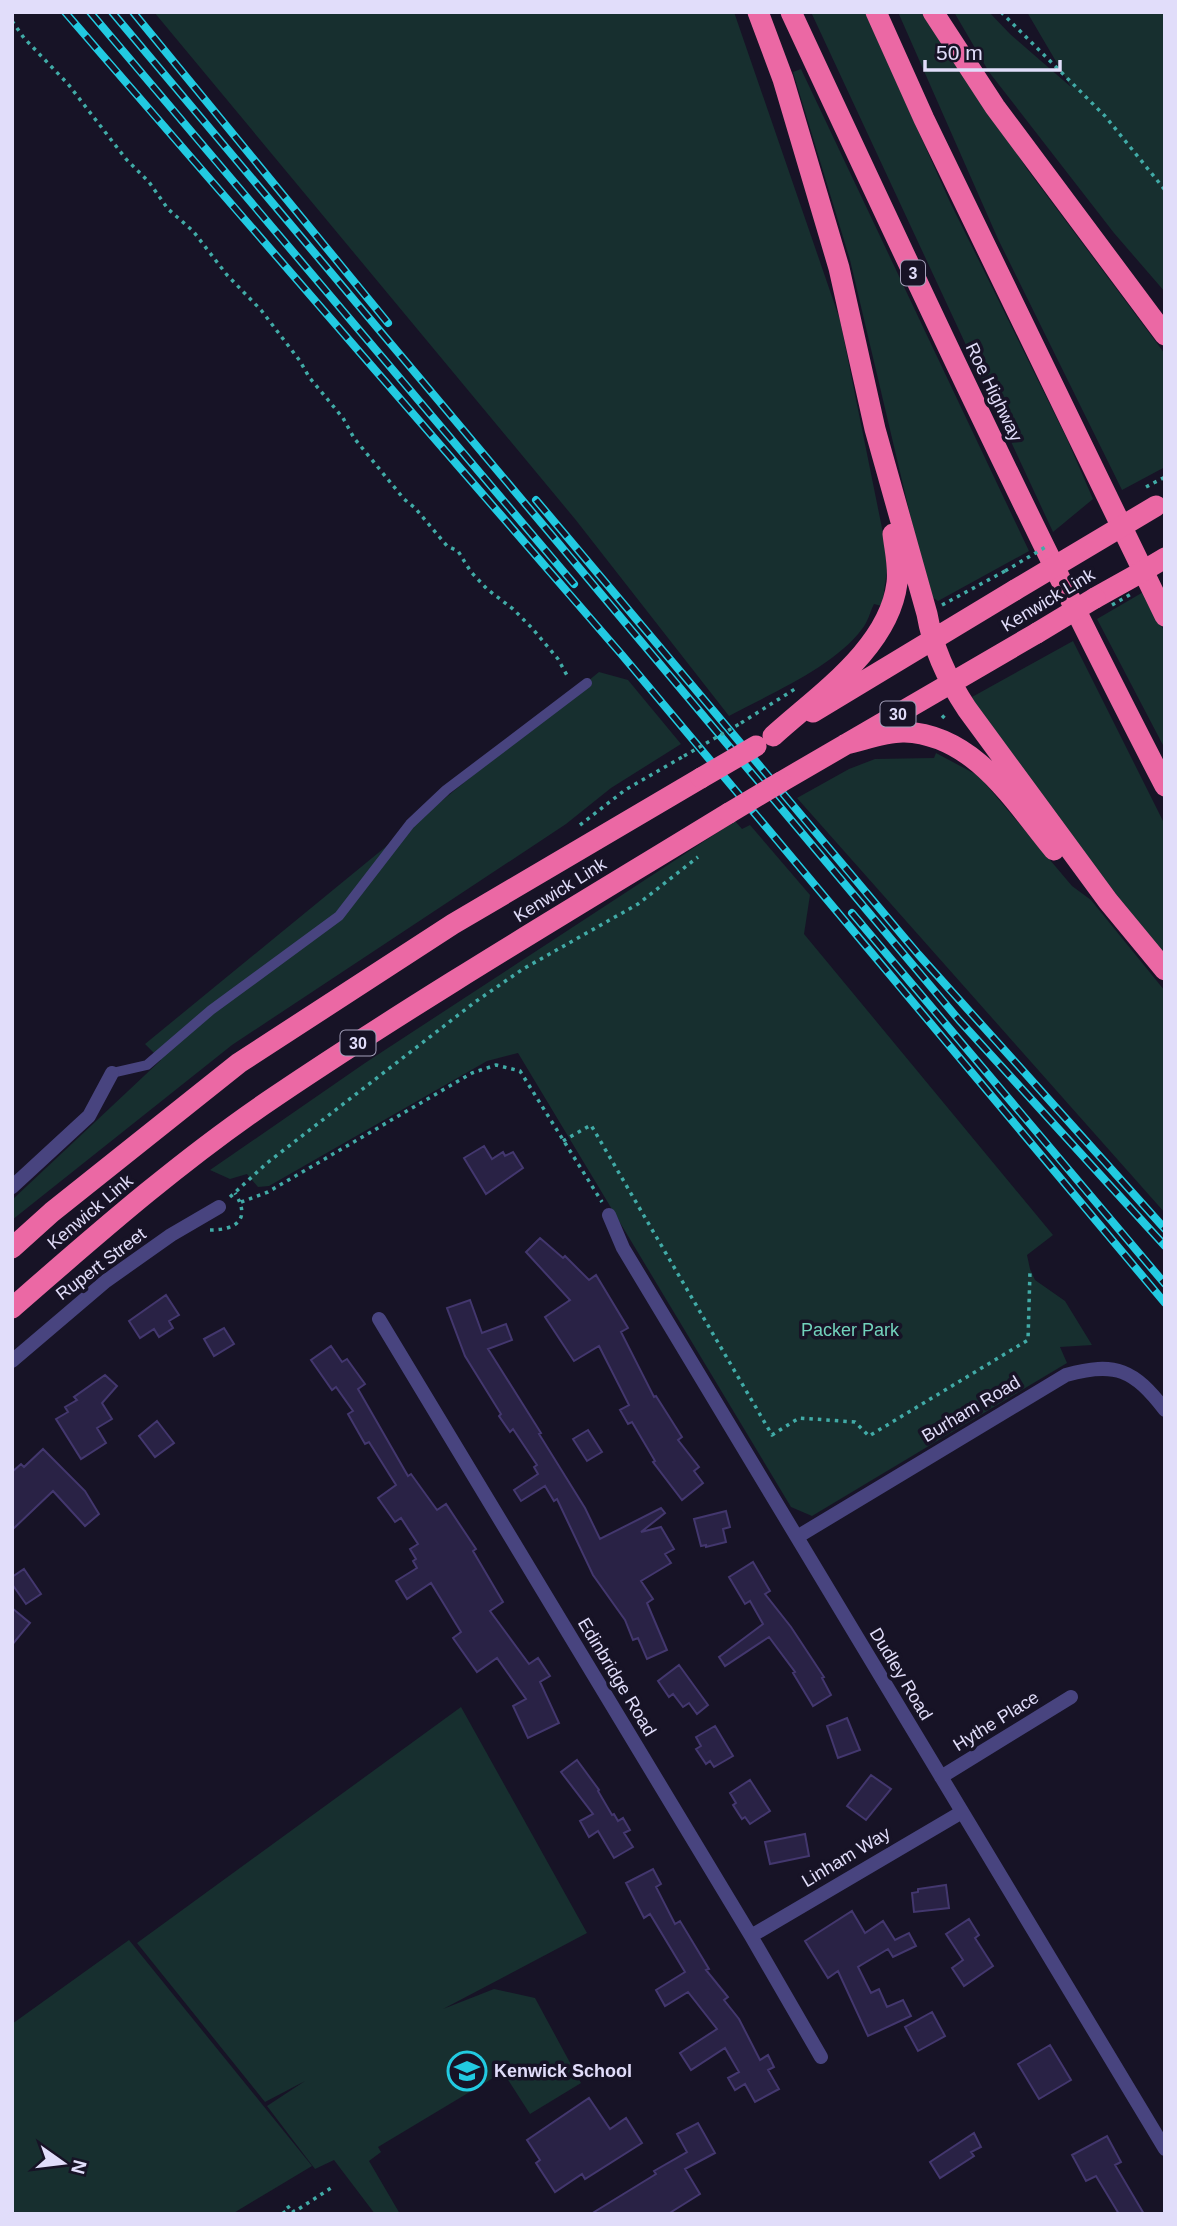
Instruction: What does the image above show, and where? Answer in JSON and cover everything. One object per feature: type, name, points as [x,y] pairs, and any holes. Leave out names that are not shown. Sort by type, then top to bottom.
[{"type":"highway","points":[[758,12],[783,79],[839,268],[875,429],[898,565],[889,615],[879,634],[861,657],[764,741]]},
{"type":"highway","name":"Roe Highway","points":[[791,12],[961,377],[1086,635],[1165,786]]},
{"type":"highway","points":[[876,12],[924,118],[1165,616]]},
{"type":"highway","points":[[933,12],[995,107],[1165,335]]},
{"type":"highway","points":[[875,429],[932,640],[950,683],[1108,901],[1165,970]]},
{"type":"highway","name":"Kenwick Link","points":[[12,1248],[52,1212],[239,1063],[453,924],[932,640],[1010,580],[1156,498]]},
{"type":"highway","name":"Kenwick Link","points":[[12,1308],[123,1213],[274,1097],[458,979],[729,813],[1165,558]]},
{"type":"highway","points":[[846,744],[902,732],[944,741],[964,750],[982,765],[1074,876],[1108,901]]},
{"type":"street","points":[[12,1187],[89,1116],[112,1073]]},
{"type":"street","name":"Rupert Street","points":[[12,1361],[106,1281],[219,1207]]},
{"type":"street","name":"Dudley Road","points":[[609,1215],[623,1248],[1165,2150]]},
{"type":"street","name":"Edinbridge Road","points":[[379,1319],[751,1936],[821,2057]]},
{"type":"street","name":"Burham Road","points":[[797,1537],[1066,1375],[1088,1369],[1109,1369],[1129,1375],[1146,1385],[1165,1410]]},
{"type":"street","name":"Hythe Place","points":[[941,1777],[1070,1697]]},
{"type":"street","name":"Linham Way","points":[[751,1936],[962,1812]]},
{"type":"lane","points":[[112,1073],[148,1065],[211,1010],[339,916],[410,824],[446,790],[587,683]]},
{"type":"path","points":[[1001,12],[1105,116],[1165,190]]},
{"type":"path","points":[[12,21],[24,38],[68,84],[168,209],[193,231],[228,275],[261,310],[309,377],[343,418],[354,438],[404,499],[447,546],[458,551],[471,572],[532,628],[558,659],[576,692]]},
{"type":"path","points":[[1156,498],[1165,477]]},
{"type":"path","points":[[937,608],[1010,580]]},
{"type":"path","points":[[684,756],[740,723]]},
{"type":"path","points":[[219,1207],[267,1163],[475,1002],[523,969],[638,904],[708,849]]},
{"type":"path","points":[[240,1202],[268,1192],[472,1073],[496,1065],[520,1071],[600,1196],[609,1215]]},
{"type":"path","points":[[563,1141],[591,1125],[772,1435],[799,1418],[855,1422],[869,1436],[1028,1340],[1030,1271]]},
{"type":"path","points":[[282,2213],[290,2206],[294,2211],[331,2188],[333,2191]]},
{"type":"green space","points":[[154,12],[734,12],[840,320],[885,543],[887,570],[882,606],[874,604],[864,626],[836,655],[801,678],[729,716],[575,519]]},
{"type":"green space","points":[[811,12],[865,12],[950,202],[1067,439],[1093,499],[1053,532]]},
{"type":"green space","points":[[898,12],[926,12],[1027,169],[1165,354],[1165,467],[1122,490],[998,239]]},
{"type":"green space","points":[[954,12],[989,12],[1071,87],[1027,12],[1165,12],[1165,292],[1114,233],[989,72]]},
{"type":"green space","points":[[801,69],[1029,551],[938,601],[929,595],[850,260],[793,72]]},
{"type":"green space","points":[[1145,591],[1165,633],[1165,749],[1097,619]]},
{"type":"green space","points":[[1073,641],[1165,825],[1165,956],[1026,780],[983,721],[972,697]]},
{"type":"green space","points":[[599,672],[628,680],[681,744],[611,788],[566,824],[232,1045],[12,1220],[12,1200],[161,1060],[145,1044]]},
{"type":"green space","points":[[936,753],[979,776],[1072,886],[1091,900],[1165,991],[1165,1213],[797,798],[849,769],[875,759],[934,758]]},
{"type":"green space","name":"Packer Park","points":[[735,821],[742,829],[750,825],[810,895],[804,934],[1053,1235],[1027,1255],[1030,1269],[1035,1280],[1065,1301],[1092,1345],[1060,1347],[1067,1363],[812,1516],[791,1507],[518,1053],[487,1061],[269,1186],[258,1187],[247,1174],[230,1179],[210,1170],[365,1063]]},
{"type":"green space","name":"Kenwick School","points":[[461,1707],[587,1933],[443,2009],[494,1989],[535,1998],[581,2083],[530,2114],[503,2072],[378,2147],[381,2152],[369,2161],[400,2214],[375,2214],[334,2160],[315,2169],[267,2106],[305,2081],[265,2102],[137,1943]]},
{"type":"green space","points":[[129,1940],[312,2166],[232,2214],[12,2214],[12,2024]]},
{"type":"building","points":[[484,1146],[492,1159],[503,1152],[505,1156],[513,1152],[523,1168],[486,1194],[464,1158]]},
{"type":"building","points":[[540,1238],[563,1258],[565,1256],[589,1280],[596,1275],[628,1328],[621,1332],[654,1397],[656,1396],[682,1437],[678,1440],[699,1467],[694,1471],[703,1483],[682,1500],[653,1462],[655,1461],[632,1422],[628,1424],[620,1410],[629,1405],[599,1346],[574,1361],[545,1317],[570,1300],[526,1252]]},
{"type":"building","points":[[166,1295],[179,1315],[169,1321],[173,1328],[159,1337],[154,1329],[140,1338],[129,1321]]},
{"type":"building","points":[[470,1300],[482,1333],[506,1324],[512,1340],[488,1349],[541,1433],[539,1434],[585,1508],[600,1539],[661,1508],[665,1513],[641,1532],[661,1527],[674,1549],[665,1554],[671,1563],[641,1581],[653,1599],[647,1603],[667,1650],[647,1659],[638,1638],[633,1640],[625,1620],[593,1575],[557,1499],[554,1501],[545,1486],[521,1501],[514,1490],[538,1474],[534,1467],[537,1465],[513,1429],[510,1432],[499,1416],[501,1414],[465,1356],[447,1308]]},
{"type":"building","points":[[224,1328],[234,1344],[214,1356],[204,1339]]},
{"type":"building","points":[[331,1346],[342,1362],[347,1359],[365,1384],[358,1389],[408,1476],[411,1474],[437,1510],[446,1504],[476,1549],[473,1551],[503,1602],[490,1611],[529,1664],[538,1658],[550,1676],[540,1682],[559,1723],[528,1738],[513,1706],[526,1699],[497,1658],[477,1672],[453,1638],[461,1632],[431,1583],[407,1599],[396,1581],[417,1568],[413,1561],[416,1559],[410,1549],[418,1544],[401,1518],[395,1522],[378,1498],[396,1485],[369,1442],[365,1444],[348,1414],[353,1411],[336,1387],[332,1390],[311,1360]]},
{"type":"building","points":[[105,1375],[117,1386],[102,1403],[112,1419],[97,1428],[106,1443],[81,1459],[56,1419],[68,1412],[65,1407],[77,1400],[74,1397]]},
{"type":"building","points":[[157,1421],[174,1443],[155,1457],[139,1436]]},
{"type":"building","points":[[588,1430],[602,1452],[587,1461],[573,1439]]},
{"type":"building","points":[[43,1449],[85,1491],[99,1514],[85,1526],[53,1491],[12,1530],[12,1472],[21,1464],[24,1467]]},
{"type":"building","points":[[726,1511],[730,1527],[723,1529],[726,1542],[701,1546],[694,1519]]},
{"type":"building","points":[[753,1562],[770,1591],[765,1594],[824,1677],[822,1678],[831,1695],[813,1706],[793,1673],[795,1672],[769,1637],[725,1666],[719,1657],[763,1624],[750,1601],[745,1604],[729,1577]]},
{"type":"building","points":[[24,1569],[41,1594],[26,1604],[12,1584],[12,1577]]},
{"type":"building","points":[[12,1608],[30,1623],[12,1645]]},
{"type":"building","points":[[679,1665],[708,1705],[697,1714],[689,1703],[683,1707],[673,1694],[669,1697],[658,1681]]},
{"type":"building","points":[[847,1718],[860,1750],[838,1758],[827,1726]]},
{"type":"building","points":[[715,1726],[733,1756],[714,1767],[710,1761],[706,1764],[696,1749],[701,1746],[696,1737]]},
{"type":"building","points":[[577,1760],[599,1790],[612,1815],[614,1814],[618,1821],[623,1818],[630,1830],[624,1833],[633,1847],[614,1858],[598,1831],[589,1837],[580,1821],[593,1814],[561,1772]]},
{"type":"building","points":[[871,1775],[891,1789],[866,1820],[847,1806]]},
{"type":"building","points":[[750,1780],[770,1811],[750,1824],[745,1817],[742,1819],[733,1805],[736,1803],[730,1793]]},
{"type":"building","points":[[805,1834],[809,1856],[770,1864],[765,1842]]},
{"type":"building","points":[[653,1869],[661,1884],[656,1887],[675,1924],[680,1921],[709,1969],[706,1970],[728,1997],[724,2000],[739,2019],[760,2060],[768,2055],[774,2067],[768,2070],[779,2089],[755,2102],[745,2084],[735,2090],[728,2078],[739,2072],[725,2048],[691,2070],[680,2053],[717,2029],[688,1992],[665,2006],[656,1990],[685,1972],[650,1914],[644,1918],[626,1883]]},
{"type":"building","points":[[946,1885],[949,1908],[914,1912],[912,1893],[918,1892],[918,1889]]},
{"type":"building","points":[[852,1911],[865,1933],[883,1921],[895,1940],[909,1933],[916,1946],[893,1957],[888,1949],[858,1967],[871,1993],[879,1989],[887,2007],[903,2000],[911,2016],[868,2036],[838,1971],[828,1978],[805,1941]]},
{"type":"building","points":[[969,1919],[979,1935],[975,1938],[993,1966],[964,1986],[952,1968],[963,1960],[946,1934]]},
{"type":"building","points":[[932,2012],[945,2036],[918,2051],[905,2027]]},
{"type":"building","points":[[1050,2045],[1071,2080],[1039,2099],[1018,2064]]},
{"type":"building","points":[[589,2098],[610,2129],[626,2118],[642,2143],[585,2179],[582,2174],[555,2192],[536,2163],[540,2160],[527,2140]]},
{"type":"building","points":[[698,2123],[715,2153],[685,2169],[700,2194],[668,2214],[591,2214],[687,2152],[677,2134]]},
{"type":"building","points":[[974,2133],[981,2147],[971,2152],[974,2156],[940,2178],[930,2162]]},
{"type":"building","points":[[1107,2136],[1121,2162],[1115,2165],[1144,2214],[1119,2214],[1096,2176],[1086,2181],[1072,2155]]},
{"type":"railway","points":[[65,12],[622,655],[1165,1303]]},
{"type":"railway","points":[[90,12],[574,584]]},
{"type":"railway","points":[[112,12],[959,1020],[1165,1246]]},
{"type":"railway","points":[[133,12],[388,323]]},
{"type":"railway","points":[[536,500],[918,954],[1165,1229]]},
{"type":"railway","points":[[852,913],[1165,1284]]},
{"type":"place","name":"Kenwick School","points":[[467,2071]]}]
